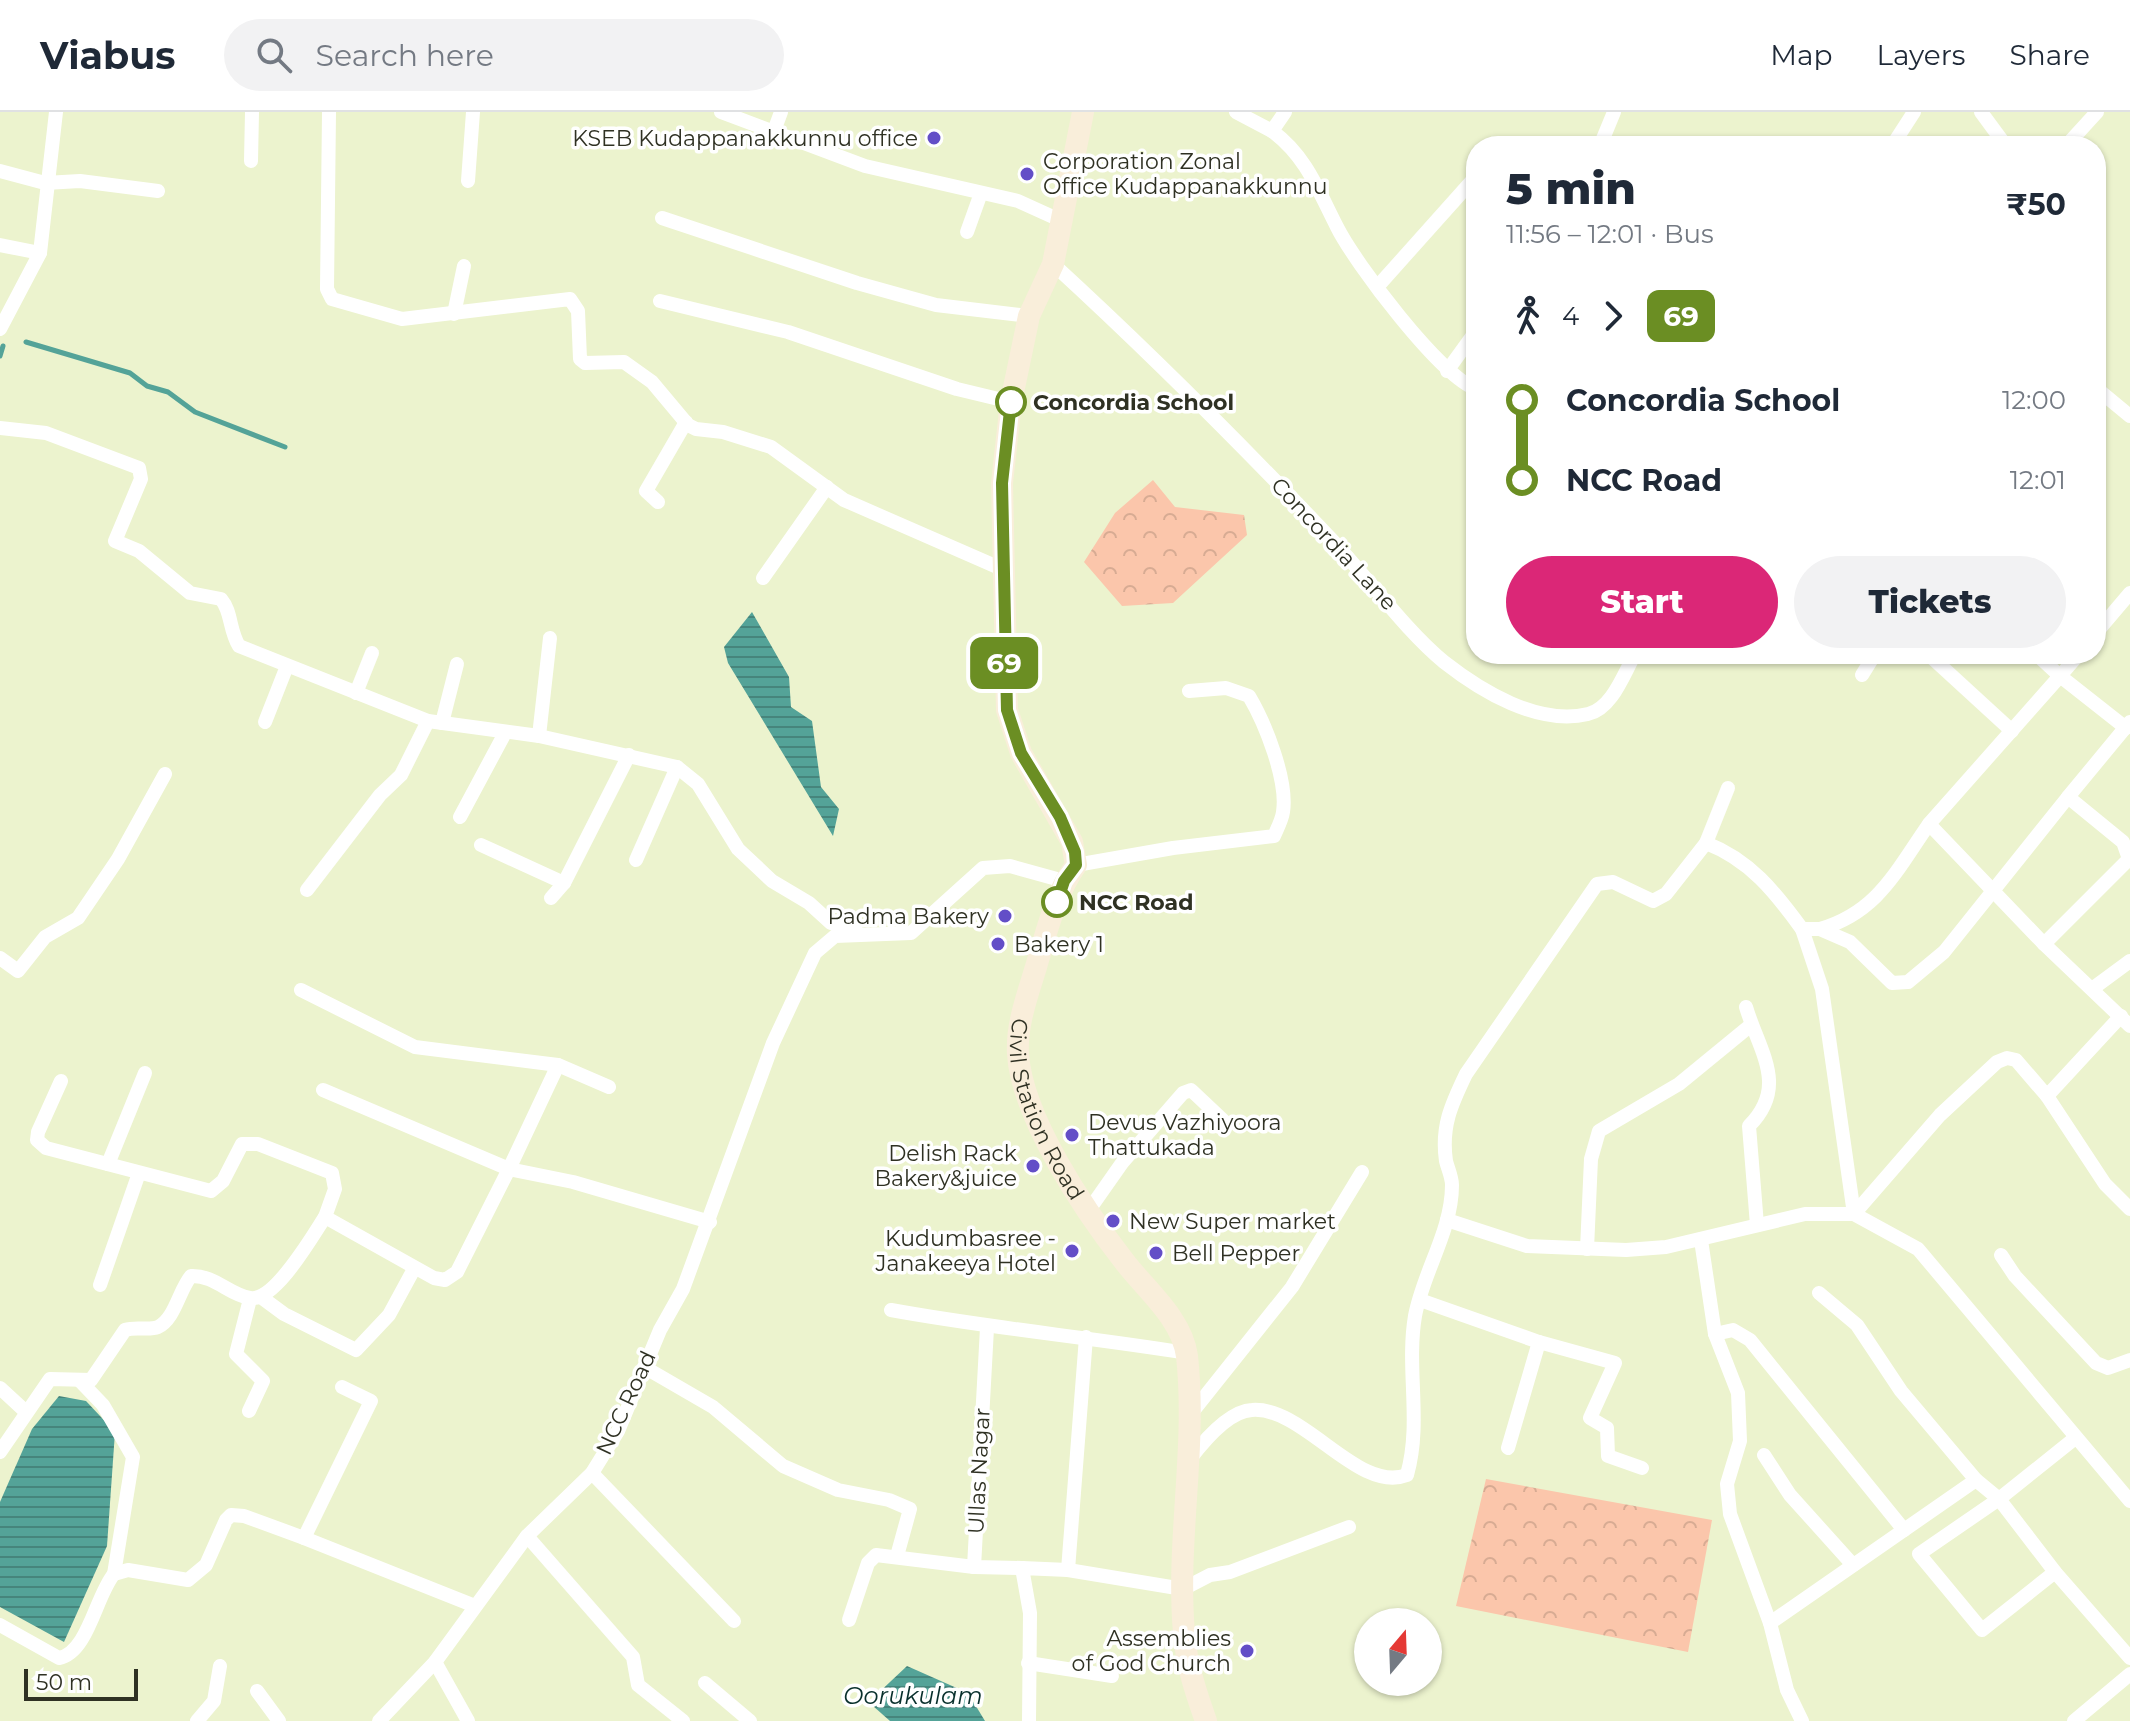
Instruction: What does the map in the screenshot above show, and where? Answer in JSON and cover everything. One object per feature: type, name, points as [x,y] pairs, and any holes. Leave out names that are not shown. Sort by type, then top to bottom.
[{"type":"main road","points":[[1070,873],[1072,842],[1013,734],[1004,680],[1002,483],[1011,402],[1029,316],[1053,264],[1083,112]]},
{"type":"main road","name":"Civil Station Road","points":[[1070,873],[1020,1023],[1018,1053],[1024,1087],[1052,1150],[1125,1263],[1152,1292],[1187,1353],[1190,1459],[1183,1589],[1184,1635],[1194,1687],[1206,1721]]},
{"type":"street","points":[[0,329],[40,253],[45,183],[56,112]]},
{"type":"street","points":[[251,161],[252,112]]},
{"type":"street","points":[[329,112],[327,289],[332,299],[402,319],[549,299],[570,299],[578,311],[580,359],[592,364],[624,362],[652,382],[686,422],[696,429],[723,432],[780,451],[827,487],[872,514],[1002,569]]},
{"type":"street","points":[[468,181],[473,112]]},
{"type":"street","points":[[721,112],[865,166],[1018,201],[1062,221]]},
{"type":"street","points":[[774,131],[781,112]]},
{"type":"street","points":[[1236,112],[1288,143],[1318,183],[1337,228],[1378,286],[1447,371],[1466,383]]},
{"type":"street","points":[[1272,131],[1285,112]]},
{"type":"street","points":[[1604,136],[1614,112]]},
{"type":"street","points":[[1898,136],[1914,112]]},
{"type":"street","points":[[1981,112],[1999,136]]},
{"type":"street","points":[[2075,136],[2097,112]]},
{"type":"street","points":[[0,171],[45,183],[80,181],[158,191]]},
{"type":"street","points":[[1378,286],[1466,188]]},
{"type":"street","points":[[967,232],[981,193]]},
{"type":"street","points":[[662,218],[857,283],[936,305],[1029,316]]},
{"type":"street","points":[[0,245],[40,253]]},
{"type":"street","name":"Concordia Lane","points":[[1053,264],[1187,390],[1335,543],[1441,660],[1481,688],[1510,703],[1547,713],[1584,716],[1597,712],[1609,699],[1629,664]]},
{"type":"street","points":[[454,314],[464,266]]},
{"type":"street","points":[[660,301],[788,332],[957,389],[1011,402]]},
{"type":"street","points":[[1447,371],[1466,345]]},
{"type":"street","points":[[2106,396],[2130,416]]},
{"type":"street","points":[[658,502],[646,491],[686,422]]},
{"type":"street","points":[[0,428],[46,433],[139,468],[141,479],[116,543],[139,551],[190,593],[221,599],[228,607],[229,631],[239,646],[435,722],[539,736],[677,767],[698,784],[738,849],[772,881],[809,903],[831,923],[865,935],[911,933],[983,868],[1010,866],[1070,873],[1173,848],[1274,836],[1283,812],[1280,781],[1272,748],[1249,696],[1226,688],[1189,691]]},
{"type":"street","points":[[763,578],[827,487]]},
{"type":"street","points":[[2106,621],[2130,593]]},
{"type":"street","points":[[539,736],[550,638]]},
{"type":"street","points":[[356,693],[372,653]]},
{"type":"street","points":[[307,890],[380,795],[401,775],[435,722],[457,664]]},
{"type":"street","points":[[1862,675],[1868,664]]},
{"type":"street","points":[[1939,664],[2012,731]]},
{"type":"street","points":[[1820,929],[1850,942],[1892,983],[1908,982],[1944,952],[1991,888],[2128,725],[2047,664]]},
{"type":"street","points":[[1802,929],[1820,929],[1857,916],[1874,899],[1929,824],[2070,664]]},
{"type":"street","points":[[265,722],[287,666]]},
{"type":"street","points":[[460,817],[505,733]]},
{"type":"street","points":[[551,898],[564,883],[629,755]]},
{"type":"street","points":[[636,860],[677,767]]},
{"type":"street","points":[[0,958],[18,971],[45,937],[78,918],[118,859],[165,774]]},
{"type":"street","points":[[1190,1459],[1207,1438],[1252,1410],[1291,1421],[1353,1463],[1386,1478],[1394,1480],[1407,1475],[1416,1420],[1412,1336],[1420,1300],[1447,1220],[1452,1184],[1443,1129],[1450,1106],[1466,1074],[1597,884],[1613,882],[1653,901],[1666,894],[1706,843],[1728,788]]},
{"type":"street","points":[[2044,944],[2129,859],[2123,842],[2068,797]]},
{"type":"street","points":[[1929,824],[2044,944],[2125,1021],[2047,1096]]},
{"type":"street","points":[[1706,843],[1732,854],[1766,881],[1802,929],[1822,989],[1854,1214]]},
{"type":"street","points":[[481,845],[564,883]]},
{"type":"street","name":"NCC Road","points":[[379,1721],[435,1662],[527,1536],[592,1473],[618,1431],[710,1222],[783,1021],[815,953],[835,936],[865,935]]},
{"type":"street","points":[[2092,989],[2130,961]]},
{"type":"street","points":[[301,990],[415,1047],[558,1065],[609,1087]]},
{"type":"street","points":[[1746,1007],[1768,1064],[1769,1097],[1763,1113],[1749,1126],[1757,1225]]},
{"type":"street","points":[[1587,1249],[1591,1159],[1599,1131],[1679,1084],[1751,1025]]},
{"type":"street","points":[[1854,1214],[1940,1115],[1997,1062],[2007,1058],[2016,1060],[2047,1096],[2105,1184],[2130,1209]]},
{"type":"street","points":[[325,1217],[414,1269],[445,1280],[457,1272],[558,1065]]},
{"type":"street","points":[[108,1164],[145,1073]]},
{"type":"street","points":[[61,1081],[37,1140],[46,1148],[211,1191],[223,1181],[237,1150],[250,1142],[323,1166],[332,1173],[335,1189],[325,1217],[292,1267],[255,1298],[236,1354],[263,1381],[249,1411]]},
{"type":"street","points":[[323,1090],[509,1169],[573,1182],[710,1222]]},
{"type":"street","points":[[1089,1210],[1122,1163],[1183,1093],[1191,1090],[1225,1122]]},
{"type":"street","points":[[1189,1415],[1292,1287],[1362,1172]]},
{"type":"street","points":[[100,1285],[139,1173]]},
{"type":"street","points":[[1447,1220],[1527,1246],[1587,1249],[1666,1247],[1805,1214],[1854,1214],[1918,1249],[2031,1380],[2074,1439],[2130,1501]]},
{"type":"street","points":[[1701,1240],[1715,1334],[1738,1393],[1740,1441],[1727,1484],[1730,1514],[1770,1623],[1787,1690],[1802,1721]]},
{"type":"street","points":[[2001,1255],[2015,1276],[2096,1363],[2108,1368],[2130,1360]]},
{"type":"street","points":[[0,1452],[25,1411],[50,1379],[91,1380],[125,1330],[152,1328],[166,1322],[191,1276],[222,1283],[356,1350],[389,1315],[414,1269]]},
{"type":"street","points":[[1819,1293],[1857,1325],[1901,1391],[1976,1480],[1999,1499],[2055,1572],[2130,1658]]},
{"type":"street","points":[[1420,1300],[1539,1342],[1615,1363],[1590,1418],[1607,1428],[1608,1456],[1642,1468]]},
{"type":"street","points":[[891,1310],[987,1328],[1086,1337],[1187,1353]]},
{"type":"street","name":"Ullas Nagar","points":[[987,1328],[974,1567],[1068,1570],[1183,1589]]},
{"type":"street","points":[[1715,1334],[1733,1330],[1750,1340],[1904,1530]]},
{"type":"street","points":[[1068,1570],[1086,1337]]},
{"type":"street","points":[[1508,1448],[1539,1342]]},
{"type":"street","points":[[644,1367],[713,1407],[783,1466],[838,1490],[889,1500],[910,1509],[897,1556]]},
{"type":"street","points":[[0,1625],[59,1658],[68,1656],[79,1644],[114,1574],[133,1457],[103,1405],[81,1382]]},
{"type":"street","points":[[304,1538],[371,1401],[342,1387]]},
{"type":"street","points":[[0,1388],[25,1411]]},
{"type":"street","points":[[2055,1572],[1982,1630],[1919,1554],[1999,1499],[2074,1439]]},
{"type":"street","points":[[1764,1455],[1790,1495],[1853,1565]]},
{"type":"street","points":[[592,1473],[734,1621]]},
{"type":"street","points":[[1770,1623],[1976,1480]]},
{"type":"street","points":[[114,1574],[128,1570],[188,1580],[206,1565],[231,1515],[304,1538],[475,1606]]},
{"type":"street","points":[[1183,1589],[1210,1575],[1230,1572],[1349,1527]]},
{"type":"street","points":[[527,1536],[633,1657],[638,1685],[683,1721]]},
{"type":"street","points":[[849,1620],[870,1559],[880,1554],[974,1567]]},
{"type":"street","points":[[1022,1568],[1030,1613],[1029,1721]]},
{"type":"street","points":[[435,1662],[468,1721]]},
{"type":"street","points":[[1028,1663],[1112,1676]]},
{"type":"street","points":[[197,1721],[214,1701],[220,1666]]},
{"type":"street","points":[[2074,1721],[2130,1674]]},
{"type":"street","points":[[705,1683],[750,1721]]},
{"type":"street","points":[[257,1691],[279,1721]]},
{"type":"green space","points":[[1153,480],[1175,507],[1244,515],[1247,535],[1173,603],[1122,606],[1084,562],[1115,513]]},
{"type":"green space","points":[[1486,1479],[1712,1520],[1688,1652],[1456,1606]]},
{"type":"water","points":[[752,612],[789,677],[791,707],[812,721],[821,787],[839,809],[833,836],[728,663],[724,647]]},
{"type":"water","points":[[59,1396],[86,1401],[115,1432],[107,1546],[64,1642],[0,1607],[0,1502],[32,1429]]},
{"type":"water","name":"Oorukulam","points":[[907,1666],[968,1693],[985,1721],[890,1721],[873,1706],[873,1698]]},
{"type":"waterway","points":[[26,342],[130,373],[147,386],[168,392],[195,412],[285,447]]},
{"type":"waterway","points":[[0,356],[3,346]]},
{"type":"bus line","name":"69","points":[[1011,402],[1002,483],[1004,680],[1013,734],[1021,753],[1060,817],[1075,852],[1076,865],[1064,881],[1057,902]]},
{"type":"place","name":"KSEB Kudappanakkunnu office","points":[[934,138]]},
{"type":"place","name":"Corporation Zonal Office Kudappanakkunnu","points":[[1027,174]]},
{"type":"place","name":"Concordia School","points":[[1011,402]]},
{"type":"place","name":"NCC Road","points":[[1057,902]]},
{"type":"place","name":"Padma Bakery","points":[[1005,916]]},
{"type":"place","name":"Bakery 1","points":[[998,944]]},
{"type":"place","name":"Devus Vazhiyoora Thattukada","points":[[1072,1135]]},
{"type":"place","name":"Delish Rack Bakery&juice","points":[[1033,1166]]},
{"type":"place","name":"New Super market","points":[[1113,1221]]},
{"type":"place","name":"Kudumbasree - Janakeeya Hotel","points":[[1072,1251]]},
{"type":"place","name":"Bell Pepper","points":[[1156,1253]]},
{"type":"place","name":"Assemblies of God Church","points":[[1247,1651]]}]
